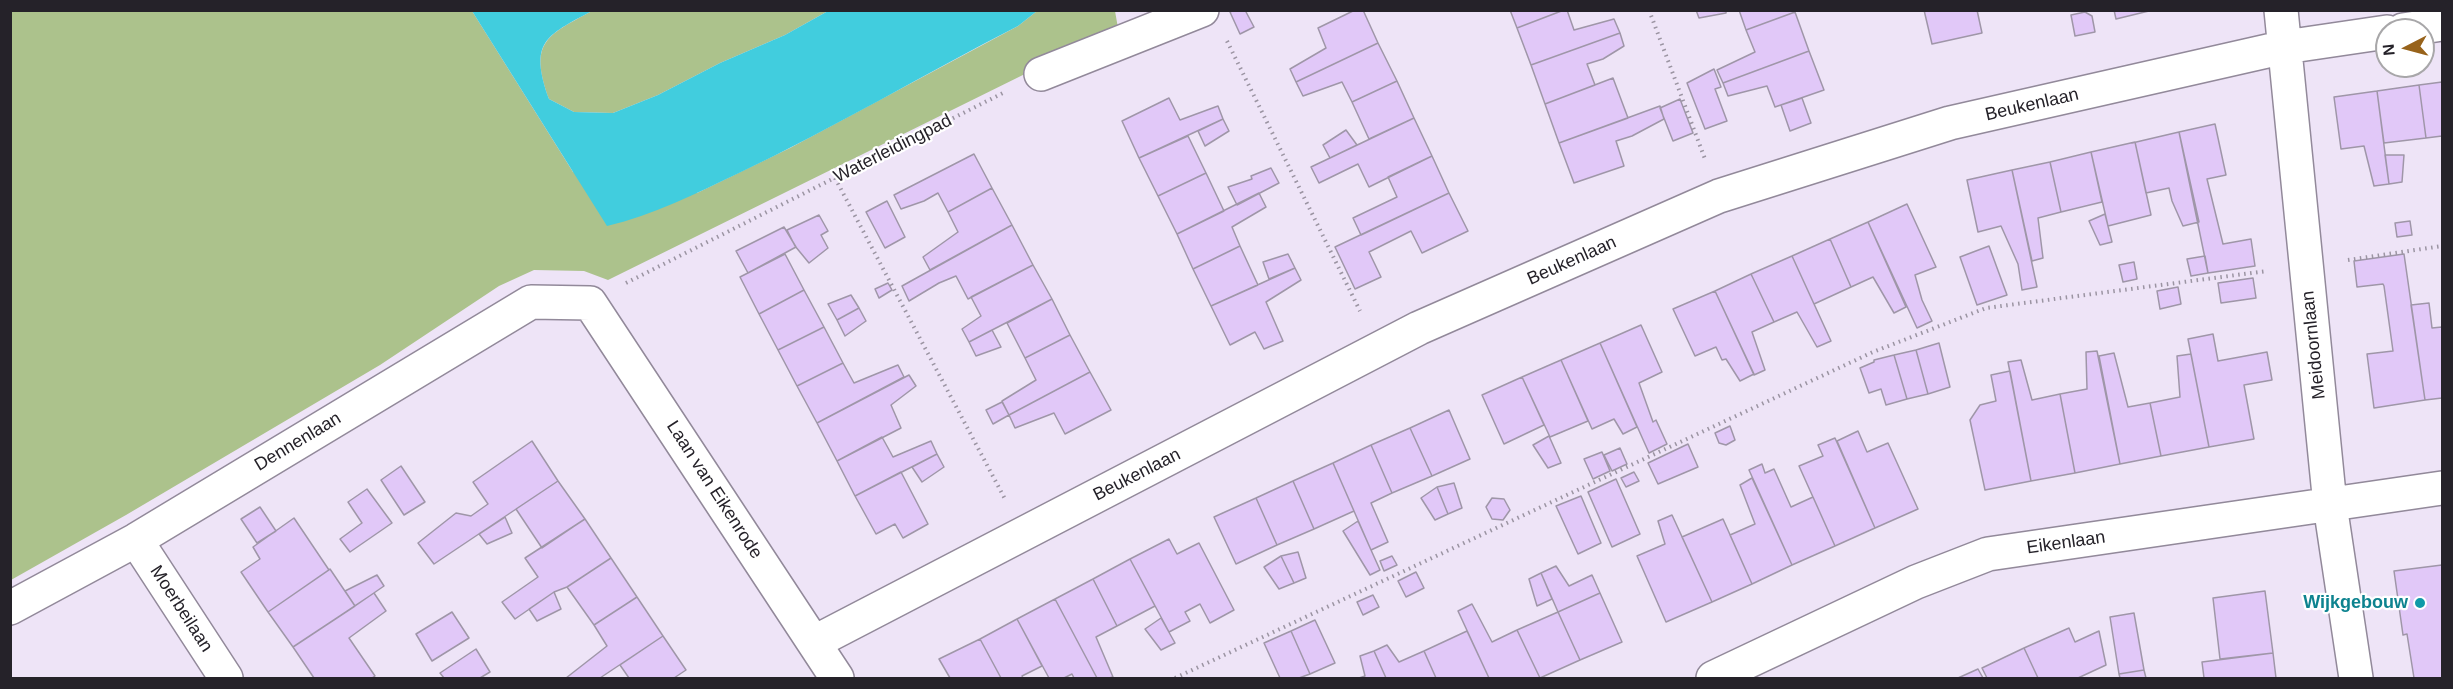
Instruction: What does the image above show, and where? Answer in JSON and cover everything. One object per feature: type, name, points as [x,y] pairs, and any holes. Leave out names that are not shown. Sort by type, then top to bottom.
[{"type":"street","name":"Meidoornlaan","points":[[2281,10],[2330,505],[2356,678]]},
{"type":"street","points":[[1041,74],[1212,21]]},
{"type":"street","name":"Beukenlaan","points":[[814,642],[1419,328],[1719,196],[1950,123],[2285,47],[2375,34]]},
{"type":"street","name":"Dennenlaan","points":[[10,608],[136,540],[531,302],[590,303]]},
{"type":"street","name":"Laan van Eikenrode","points":[[590,303],[837,678]]},
{"type":"street","name":"Eikenlaan","points":[[1713,678],[1916,582],[1988,554],[2442,488]]},
{"type":"street","name":"Moerbeilaan","points":[[136,540],[226,678]]},
{"type":"path","points":[[1649,10],[1719,196]]},
{"type":"path","points":[[1212,21],[1379,349]]},
{"type":"path","name":"Waterleidingpad","points":[[590,303],[1041,74]]},
{"type":"path","points":[[835,178],[1023,534]]},
{"type":"path","points":[[1175,678],[1873,352],[1986,308],[2442,246]]},
{"type":"green space","points":[[11,11],[472,11],[573,172],[697,193],[790,148],[1018,26],[1037,11],[1115,11],[1118,28],[608,280],[584,271],[534,270],[499,286],[380,365],[11,580]]},
{"type":"green space","points":[[592,11],[828,11],[785,35],[720,63],[658,95],[613,113],[574,112],[549,99],[543,80],[541,53],[545,43],[552,35]]},
{"type":"water","points":[[472,11],[592,11],[563,27],[545,43],[541,53],[543,80],[549,99],[574,112],[613,113],[658,95],[720,63],[785,35],[828,11],[1037,11],[1018,26],[774,156],[674,203],[607,226]]},
{"type":"building","points":[[1245,10],[1254,27],[1240,34],[1230,12]]},
{"type":"building","points":[[1355,10],[1363,10],[1378,43],[1296,82],[1290,69],[1326,48],[1318,28]]},
{"type":"building","points":[[1510,10],[1564,10],[1517,28]]},
{"type":"building","points":[[1567,10],[1574,30],[1614,19],[1620,33],[1531,65],[1517,28]]},
{"type":"building","points":[[1696,10],[1726,10],[1726,13],[1699,18]]},
{"type":"building","points":[[1739,10],[1794,10],[1795,12],[1746,30]]},
{"type":"building","points":[[1924,10],[1977,10],[1982,33],[1932,44]]},
{"type":"building","points":[[2114,10],[2153,10],[2116,19]]},
{"type":"building","points":[[1795,12],[1809,51],[1723,83],[1717,70],[1755,52],[1746,30]]},
{"type":"building","points":[[2085,12],[2092,16],[2095,32],[2075,36],[2071,15]]},
{"type":"building","points":[[1620,33],[1624,46],[1603,59],[1587,64],[1595,85],[1545,104],[1531,65]]},
{"type":"building","points":[[1378,43],[1397,81],[1352,102],[1342,82],[1303,96],[1296,82]]},
{"type":"building","points":[[1809,51],[1824,90],[1775,107],[1767,86],[1728,96],[1723,83]]},
{"type":"building","points":[[1714,69],[1721,87],[1715,89],[1727,121],[1705,129],[1687,83]]},
{"type":"building","points":[[1613,78],[1628,118],[1559,143],[1545,104]]},
{"type":"building","points":[[1397,81],[1414,118],[1369,139],[1352,102]]},
{"type":"building","points":[[2442,82],[2442,136],[2426,138],[2419,85]]},
{"type":"building","points":[[2419,85],[2426,138],[2384,143],[2377,91]]},
{"type":"building","points":[[2377,91],[2389,184],[2374,186],[2364,146],[2341,149],[2334,97]]},
{"type":"building","points":[[1169,98],[1180,120],[1218,106],[1223,119],[1139,158],[1122,121]]},
{"type":"building","points":[[1802,98],[1811,123],[1790,131],[1781,105]]},
{"type":"building","points":[[1680,99],[1693,133],[1673,141],[1660,108]]},
{"type":"building","points":[[1660,106],[1664,119],[1632,136],[1616,141],[1624,166],[1574,183],[1559,143]]},
{"type":"building","points":[[1414,118],[1432,156],[1369,187],[1358,164],[1319,183],[1311,167]]},
{"type":"building","points":[[1223,119],[1229,131],[1205,146],[1198,131]]},
{"type":"building","points":[[2215,124],[2226,175],[2207,179],[2223,244],[2251,239],[2255,266],[2208,273],[2179,132]]},
{"type":"building","points":[[1346,130],[1357,145],[1330,158],[1323,145]]},
{"type":"building","points":[[2179,132],[2199,222],[2183,226],[2169,188],[2146,193],[2135,142]]},
{"type":"building","points":[[1188,136],[1206,173],[1158,196],[1139,158]]},
{"type":"building","points":[[2135,142],[2151,215],[2108,226],[2091,152]]},
{"type":"building","points":[[2091,152],[2102,202],[2061,212],[2050,162]]},
{"type":"building","points":[[974,154],[992,188],[948,212],[938,193],[901,209],[894,195]]},
{"type":"building","points":[[2385,155],[2404,155],[2402,182],[2389,184]]},
{"type":"building","points":[[1432,156],[1449,193],[1361,235],[1353,218],[1397,197],[1388,177]]},
{"type":"building","points":[[2050,162],[2061,212],[2038,218],[2043,258],[2032,261],[2012,170]]},
{"type":"building","points":[[1271,168],[1279,183],[1237,205],[1228,187],[1252,179],[1251,176]]},
{"type":"building","points":[[2012,170],[2037,287],[2022,290],[2018,264],[2001,226],[1978,232],[1967,180]]},
{"type":"building","points":[[1206,173],[1224,211],[1177,234],[1158,196]]},
{"type":"building","points":[[992,188],[1012,225],[930,270],[923,257],[958,232],[948,212]]},
{"type":"building","points":[[1259,193],[1266,207],[1232,227],[1240,246],[1193,269],[1177,234]]},
{"type":"building","points":[[1449,193],[1468,231],[1422,253],[1411,231],[1369,252],[1381,277],[1355,289],[1335,247]]},
{"type":"building","points":[[887,201],[905,237],[885,248],[866,212]]},
{"type":"building","points":[[1907,204],[1936,267],[1915,275],[1922,300],[1932,321],[1917,328],[1868,222]]},
{"type":"building","points":[[2105,214],[2112,242],[2100,245],[2089,221]]},
{"type":"building","points":[[819,215],[828,231],[821,235],[828,248],[809,263],[795,246],[787,230]]},
{"type":"building","points":[[2410,221],[2412,235],[2397,237],[2395,223]]},
{"type":"building","points":[[1868,222],[1906,307],[1894,313],[1873,277],[1851,287],[1830,239]]},
{"type":"building","points":[[1012,225],[1033,265],[968,299],[956,276],[939,283],[909,301],[902,286]]},
{"type":"building","points":[[784,227],[796,247],[748,273],[736,251]]},
{"type":"building","points":[[1830,239],[1851,287],[1814,304],[1792,256]]},
{"type":"building","points":[[1240,246],[1258,285],[1211,306],[1193,269]]},
{"type":"building","points":[[1989,246],[2007,295],[1977,305],[1960,257]]},
{"type":"building","points":[[785,254],[804,290],[759,314],[740,277]]},
{"type":"building","points":[[1288,254],[1295,268],[1269,279],[1263,262]]},
{"type":"building","points":[[2404,254],[2425,400],[2374,408],[2367,354],[2393,351],[2384,286],[2383,284],[2357,287],[2354,261]]},
{"type":"building","points":[[1792,256],[1831,341],[1817,347],[1797,312],[1774,322],[1751,274]]},
{"type":"building","points":[[2205,256],[2208,273],[2191,276],[2187,259]]},
{"type":"building","points":[[2134,262],[2137,279],[2123,282],[2119,265]]},
{"type":"building","points":[[1033,265],[1052,299],[969,342],[962,329],[981,316],[971,297]]},
{"type":"building","points":[[1295,268],[1301,280],[1266,302],[1283,341],[1264,349],[1255,332],[1230,345],[1211,306]]},
{"type":"building","points":[[1751,274],[1774,322],[1752,332],[1765,370],[1754,375],[1715,291]]},
{"type":"building","points":[[2253,278],[2256,298],[2221,303],[2218,283]]},
{"type":"building","points":[[888,283],[892,290],[879,298],[875,289]]},
{"type":"building","points":[[2178,287],[2181,304],[2160,309],[2157,291]]},
{"type":"building","points":[[804,290],[824,327],[778,350],[759,314]]},
{"type":"building","points":[[1715,291],[1754,374],[1740,381],[1726,359],[1722,360],[1716,347],[1695,356],[1673,309]]},
{"type":"building","points":[[851,295],[859,308],[837,320],[828,304]]},
{"type":"building","points":[[1052,299],[1070,335],[1025,358],[1007,323]]},
{"type":"building","points":[[2429,303],[2432,328],[2442,327],[2442,398],[2425,400],[2411,305]]},
{"type":"building","points":[[859,308],[866,321],[845,336],[837,320]]},
{"type":"building","points":[[1641,325],[1662,372],[1639,383],[1653,422],[1656,420],[1667,444],[1649,453],[1600,343]]},
{"type":"building","points":[[824,327],[843,363],[797,386],[778,350]]},
{"type":"building","points":[[992,330],[1001,347],[976,356],[969,342]]},
{"type":"building","points":[[2213,334],[2218,361],[2267,352],[2272,380],[2244,385],[2254,439],[2209,447],[2188,339]]},
{"type":"building","points":[[1070,335],[1090,372],[1009,415],[1002,401],[1036,380],[1025,358]]},
{"type":"building","points":[[1600,343],[1637,427],[1623,434],[1614,419],[1592,429],[1561,360]]},
{"type":"building","points":[[1939,343],[1950,387],[1928,394],[1916,350]]},
{"type":"building","points":[[1916,350],[1928,394],[1907,399],[1894,355]]},
{"type":"building","points":[[2097,351],[2120,464],[2075,473],[2060,394],[2087,389],[2086,352]]},
{"type":"building","points":[[2114,353],[2128,407],[2150,403],[2161,456],[2120,464],[2099,356]]},
{"type":"building","points":[[2191,354],[2209,447],[2161,456],[2150,403],[2180,397],[2177,356]]},
{"type":"building","points":[[1894,355],[1907,399],[1886,405],[1881,389],[1869,393],[1860,368],[1874,360]]},
{"type":"building","points":[[1561,360],[1588,421],[1550,437],[1522,377]]},
{"type":"building","points":[[2021,360],[2032,400],[2060,394],[2075,473],[2031,481],[2008,362]]},
{"type":"building","points":[[843,363],[854,383],[898,365],[904,377],[817,423],[797,386]]},
{"type":"building","points":[[2010,371],[2031,481],[1985,490],[1970,420],[1980,405],[1996,401],[1991,375]]},
{"type":"building","points":[[1090,372],[1111,410],[1065,434],[1054,413],[1015,428],[1009,415]]},
{"type":"building","points":[[909,375],[916,386],[891,405],[901,428],[837,461],[817,423]]},
{"type":"building","points":[[1522,377],[1544,425],[1504,444],[1482,395]]},
{"type":"building","points":[[1002,402],[1009,415],[993,424],[986,410]]},
{"type":"building","points":[[1449,410],[1470,459],[1432,476],[1410,428]]},
{"type":"building","points":[[1730,426],[1735,440],[1726,445],[1719,443],[1715,433]]},
{"type":"building","points":[[1410,428],[1432,476],[1392,493],[1371,445]]},
{"type":"building","points":[[1858,431],[1867,452],[1888,443],[1918,509],[1875,528],[1837,441]]},
{"type":"building","points":[[1549,436],[1561,463],[1548,468],[1533,445]]},
{"type":"building","points":[[882,437],[893,457],[931,441],[937,454],[855,496],[837,461]]},
{"type":"building","points":[[1835,438],[1875,528],[1835,546],[1799,466],[1823,456],[1818,445]]},
{"type":"building","points":[[532,441],[558,481],[434,564],[418,543],[456,513],[471,516],[488,504],[473,482]]},
{"type":"building","points":[[1688,444],[1698,467],[1658,484],[1648,463]]},
{"type":"building","points":[[1371,445],[1392,493],[1371,503],[1388,542],[1371,550],[1333,463]]},
{"type":"building","points":[[1620,448],[1627,464],[1612,471],[1604,455]]},
{"type":"building","points":[[1602,452],[1610,471],[1593,479],[1584,459]]},
{"type":"building","points":[[937,454],[944,467],[922,482],[912,467]]},
{"type":"building","points":[[1333,463],[1354,511],[1314,529],[1293,481]]},
{"type":"building","points":[[1762,464],[1765,473],[1774,469],[1791,507],[1813,497],[1835,546],[1792,565],[1749,470]]},
{"type":"building","points":[[401,466],[425,502],[404,515],[381,480]]},
{"type":"building","points":[[901,472],[928,524],[903,538],[895,524],[876,534],[855,496]]},
{"type":"building","points":[[1634,472],[1639,481],[1626,487],[1621,478]]},
{"type":"building","points":[[1752,478],[1792,565],[1752,584],[1730,535],[1755,524],[1740,485]]},
{"type":"building","points":[[1616,479],[1640,534],[1612,547],[1588,492]]},
{"type":"building","points":[[558,481],[585,519],[542,548],[516,509]]},
{"type":"building","points":[[1293,481],[1314,529],[1277,545],[1256,498]]},
{"type":"building","points":[[1454,483],[1462,508],[1448,514],[1437,487]]},
{"type":"building","points":[[1437,487],[1448,514],[1435,520],[1421,498]]},
{"type":"building","points":[[367,489],[392,523],[350,552],[340,539],[362,523],[348,502]]},
{"type":"building","points":[[1581,496],[1601,543],[1578,554],[1556,506]]},
{"type":"building","points":[[1256,498],[1277,545],[1236,564],[1214,517]]},
{"type":"building","points":[[1492,498],[1504,499],[1510,510],[1503,520],[1492,519],[1486,507]]},
{"type":"building","points":[[260,507],[276,531],[257,543],[241,519]]},
{"type":"building","points":[[1672,515],[1712,602],[1666,622],[1637,556],[1665,544],[1658,521]]},
{"type":"building","points":[[505,517],[512,533],[487,544],[479,534]]},
{"type":"building","points":[[294,518],[329,570],[268,612],[241,572],[260,559],[253,547]]},
{"type":"building","points":[[585,519],[611,558],[567,587],[554,592],[515,619],[502,602],[538,577],[525,558]]},
{"type":"building","points":[[1723,519],[1752,584],[1712,602],[1682,537]]},
{"type":"building","points":[[1358,521],[1380,570],[1370,575],[1343,531]]},
{"type":"building","points":[[1169,539],[1177,554],[1199,543],[1234,610],[1210,623],[1200,604],[1185,612],[1190,621],[1169,632],[1130,559]]},
{"type":"building","points":[[1298,552],[1306,578],[1294,583],[1281,556]]},
{"type":"building","points":[[1281,556],[1294,583],[1279,589],[1264,567]]},
{"type":"building","points":[[1392,556],[1397,565],[1384,571],[1380,561]]},
{"type":"building","points":[[611,558],[637,597],[594,625],[567,587]]},
{"type":"building","points":[[1130,559],[1155,606],[1117,626],[1093,579]]},
{"type":"building","name":"Wijkgebouw","points":[[2442,565],[2442,678],[2414,678],[2407,634],[2403,635],[2394,571]]},
{"type":"building","points":[[1556,566],[1569,586],[1592,575],[1600,593],[1558,612],[1541,573]]},
{"type":"building","points":[[330,569],[355,606],[293,647],[268,612]]},
{"type":"building","points":[[1416,572],[1424,588],[1406,597],[1398,581]]},
{"type":"building","points":[[1541,573],[1552,599],[1537,606],[1529,579]]},
{"type":"building","points":[[377,575],[384,586],[355,606],[345,591]]},
{"type":"building","points":[[1093,579],[1117,626],[1096,637],[1113,677],[1109,678],[1097,678],[1055,599]]},
{"type":"building","points":[[2265,591],[2273,653],[2220,659],[2213,598]]},
{"type":"building","points":[[554,592],[561,609],[537,621],[529,609]]},
{"type":"building","points":[[374,593],[386,611],[349,638],[375,676],[372,678],[314,678],[293,647]]},
{"type":"building","points":[[1600,593],[1622,642],[1580,660],[1558,612]]},
{"type":"building","points":[[1373,595],[1379,607],[1363,615],[1357,602]]},
{"type":"building","points":[[637,597],[663,636],[600,678],[566,678],[607,646],[594,625]]},
{"type":"building","points":[[1055,599],[1097,678],[1074,678],[1072,674],[1064,678],[1049,678],[1017,619]]},
{"type":"building","points":[[1472,604],[1492,642],[1517,630],[1540,678],[1489,678],[1458,611]]},
{"type":"building","points":[[452,612],[469,638],[432,661],[416,634]]},
{"type":"building","points":[[1558,612],[1580,660],[1540,678],[1517,630]]},
{"type":"building","points":[[2134,613],[2144,670],[2119,674],[2110,617]]},
{"type":"building","points":[[1161,618],[1175,643],[1161,650],[1145,629]]},
{"type":"building","points":[[1017,619],[1042,666],[1022,676],[1023,678],[1001,678],[980,639]]},
{"type":"building","points":[[1315,620],[1335,663],[1310,674],[1291,631]]},
{"type":"building","points":[[2069,628],[2075,642],[2099,631],[2106,665],[2078,678],[2038,678],[2024,648]]},
{"type":"building","points":[[1291,631],[1310,674],[1299,678],[1280,678],[1264,643]]},
{"type":"building","points":[[1467,631],[1489,678],[1436,678],[1424,651]]},
{"type":"building","points":[[663,636],[686,670],[674,678],[629,678],[620,665]]},
{"type":"building","points":[[980,639],[1001,678],[950,678],[939,659]]},
{"type":"building","points":[[1387,645],[1399,662],[1424,651],[1436,678],[1386,678],[1374,651]]},
{"type":"building","points":[[2024,648],[2038,678],[1987,678],[1982,668]]},
{"type":"building","points":[[476,649],[490,672],[480,678],[444,678],[440,673]]},
{"type":"building","points":[[1374,651],[1386,678],[1359,678],[1365,676],[1360,656]]},
{"type":"building","points":[[2273,653],[2276,678],[2204,678],[2202,662]]},
{"type":"building","points":[[1978,669],[1983,678],[1958,678]]},
{"type":"building","points":[[2144,670],[2146,678],[2120,678],[2119,674]]},
{"type":"place","name":"Wijkgebouw","points":[[2420,603]]}]
